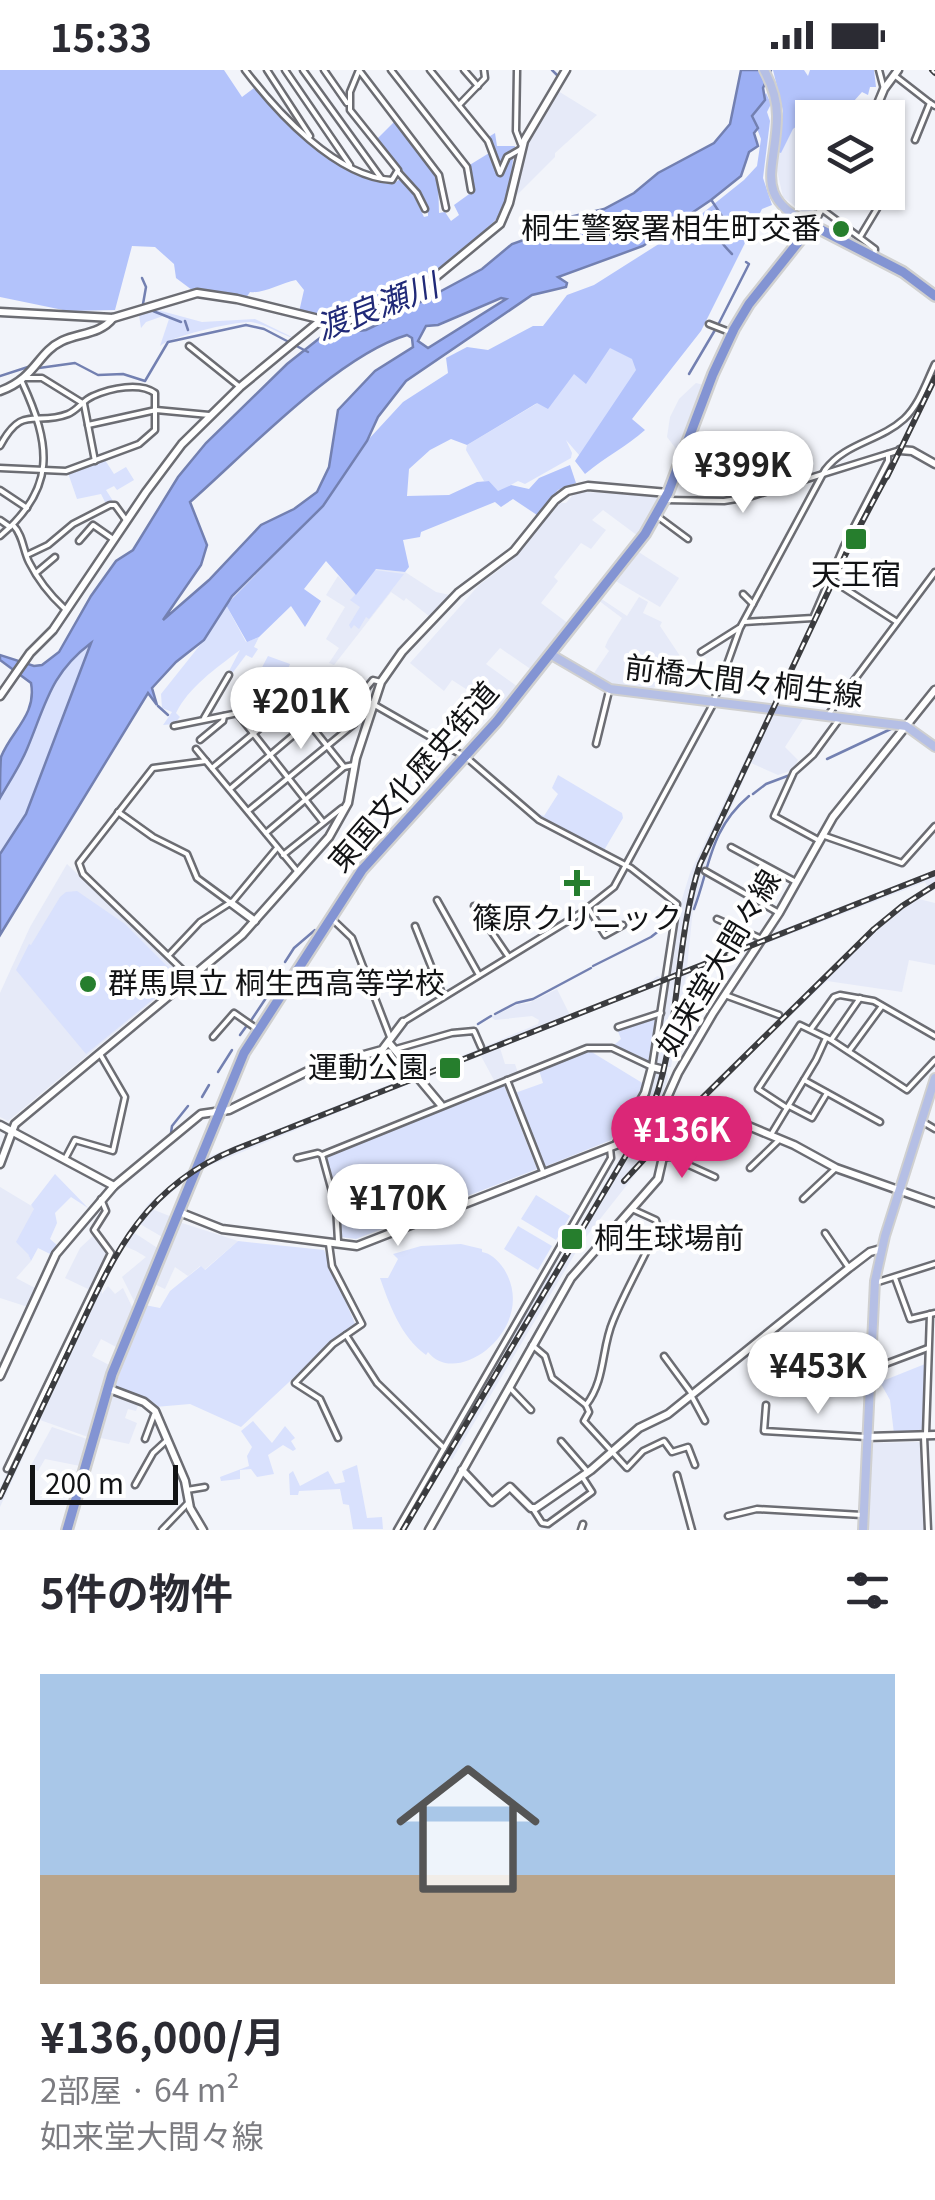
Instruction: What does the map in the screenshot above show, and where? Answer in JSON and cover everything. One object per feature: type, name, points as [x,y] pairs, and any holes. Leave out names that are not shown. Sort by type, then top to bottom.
[{"type":"highway","points":[[812,226],[903,272],[935,296]]},
{"type":"highway","name":"東国文化歴史街道","points":[[67,1530],[108,1388],[236,1069],[366,866],[550,654],[657,516],[732,333],[749,304],[812,226]]},
{"type":"main road","points":[[764,70],[774,92],[777,117],[771,188],[783,208],[812,226]]},
{"type":"main road","name":"前橋大間々桐生線","points":[[550,654],[610,689],[906,726],[935,747]]},
{"type":"main road","points":[[864,1530],[875,1282],[881,1248],[935,1078]]},
{"type":"street","points":[[245,70],[267,99],[311,140],[350,165],[381,178],[392,180],[398,172]]},
{"type":"street","points":[[267,70],[311,140]]},
{"type":"street","points":[[285,70],[350,165]]},
{"type":"street","points":[[303,70],[381,178]]},
{"type":"street","points":[[324,70],[352,114],[417,193],[425,209]]},
{"type":"street","points":[[348,103],[359,70],[439,175],[446,208]]},
{"type":"street","points":[[390,70],[467,167],[470,190]]},
{"type":"street","points":[[430,70],[491,146],[500,173],[507,158],[522,147]]},
{"type":"street","points":[[464,70],[478,86]]},
{"type":"street","points":[[460,104],[486,76],[484,70]]},
{"type":"street","points":[[518,70],[516,131],[522,147]]},
{"type":"street","points":[[0,312],[113,318],[178,296],[204,293],[321,320],[351,320],[380,309],[431,281],[500,224],[522,147],[566,70]]},
{"type":"street","points":[[879,70],[884,88]]},
{"type":"street","points":[[879,100],[896,73],[932,105],[915,140]]},
{"type":"street","points":[[812,226],[823,210],[875,249],[874,258]]},
{"type":"street","points":[[860,237],[876,210]]},
{"type":"street","points":[[24,380],[57,344],[107,326],[113,318]]},
{"type":"street","points":[[0,696],[30,653],[53,630],[171,457],[209,415],[321,320]]},
{"type":"street","points":[[708,324],[732,333]]},
{"type":"street","points":[[190,346],[240,387]]},
{"type":"street","points":[[392,1043],[403,1022],[608,894],[715,701],[742,625],[822,476],[838,455],[905,418],[935,364]]},
{"type":"street","points":[[0,391],[24,380],[42,378],[84,404],[95,461]]},
{"type":"street","points":[[0,536],[27,508],[42,484],[44,471],[42,434],[24,380]]},
{"type":"street","points":[[0,468],[64,472],[139,444],[155,428],[155,393],[146,388],[107,392],[89,398],[61,416],[36,417],[14,425],[1,443]]},
{"type":"street","points":[[88,425],[156,410],[209,415]]},
{"type":"street","points":[[0,1164],[11,1130],[256,921],[330,837],[347,808],[354,765],[372,704],[395,660],[458,593],[514,551],[563,493],[588,486],[667,497],[732,500],[900,450],[912,450],[935,464]]},
{"type":"street","points":[[701,652],[742,625],[812,618],[888,462],[888,454]]},
{"type":"street","points":[[677,470],[740,479]]},
{"type":"street","points":[[0,490],[27,508]]},
{"type":"street","points":[[26,555],[110,505],[115,505],[126,520]]},
{"type":"street","points":[[657,516],[688,538]]},
{"type":"street","points":[[0,520],[19,531],[36,573],[65,609]]},
{"type":"street","points":[[79,540],[93,524],[113,539]]},
{"type":"street","points":[[36,573],[56,558]]},
{"type":"street","points":[[828,715],[935,572]]},
{"type":"street","points":[[830,579],[897,622]]},
{"type":"street","points":[[743,594],[753,604]]},
{"type":"street","points":[[203,720],[229,675]]},
{"type":"street","points":[[363,692],[373,680],[381,682]]},
{"type":"street","points":[[596,744],[610,689]]},
{"type":"street","name":"如来堂大間々線","points":[[429,1530],[576,1271],[658,1179],[666,1156],[662,1109],[678,1073],[724,995],[779,913],[820,837],[935,690]]},
{"type":"street","points":[[174,726],[342,694],[372,704],[464,757],[539,820],[626,866],[673,899],[677,906],[661,1012],[659,1069],[622,1139],[610,1148],[356,1246],[222,1230],[180,1212]]},
{"type":"street","points":[[230,789],[342,694]]},
{"type":"street","points":[[292,702],[344,768]]},
{"type":"street","points":[[212,768],[285,704]]},
{"type":"street","points":[[237,713],[323,822]]},
{"type":"street","points":[[200,740],[223,722],[224,716]]},
{"type":"street","points":[[839,716],[813,755],[794,771],[774,816],[820,837],[902,863],[935,826]]},
{"type":"street","points":[[248,811],[354,724]]},
{"type":"street","points":[[196,749],[298,872]]},
{"type":"street","points":[[191,978],[80,868],[83,856],[153,768],[206,761]]},
{"type":"street","points":[[266,833],[344,768],[354,765]]},
{"type":"street","points":[[284,855],[323,822],[347,808]]},
{"type":"street","points":[[118,812],[153,837],[187,854],[199,879],[256,921]]},
{"type":"street","points":[[731,847],[796,882]]},
{"type":"street","points":[[169,955],[200,922],[231,903],[278,848]]},
{"type":"street","points":[[706,871],[779,913]]},
{"type":"street","points":[[437,900],[478,975]]},
{"type":"street","points":[[474,906],[509,957]]},
{"type":"street","points":[[589,908],[605,935],[623,925]]},
{"type":"street","points":[[331,918],[352,938],[392,1043],[441,1105]]},
{"type":"street","points":[[717,919],[762,939]]},
{"type":"street","points":[[415,926],[444,996]]},
{"type":"street","points":[[724,995],[779,1016]]},
{"type":"street","points":[[811,1030],[836,995],[882,1006],[935,1036]]},
{"type":"street","points":[[770,1136],[828,1039],[860,998]]},
{"type":"street","points":[[850,1051],[882,1006]]},
{"type":"street","points":[[618,1027],[661,1012]]},
{"type":"street","points":[[213,1036],[234,1013],[259,1030]]},
{"type":"street","points":[[827,1093],[812,1118],[759,1091],[800,1025],[850,1051],[907,1090],[935,1060]]},
{"type":"street","points":[[0,1376],[56,1254],[114,1186],[192,1120],[205,1112],[228,1110],[307,1070],[382,1050],[392,1043],[474,1031],[481,1047]]},
{"type":"street","points":[[297,1158],[322,1155],[598,1046],[678,1073]]},
{"type":"street","points":[[65,1160],[75,1140],[113,1151],[126,1097],[100,1054]]},
{"type":"street","points":[[507,1079],[544,1174]]},
{"type":"street","points":[[804,1080],[880,1122]]},
{"type":"street","points":[[715,1177],[666,1156],[710,1112],[780,1139],[836,1168],[935,1204]]},
{"type":"street","points":[[922,1122],[935,1129]]},
{"type":"street","points":[[0,1125],[114,1186]]},
{"type":"street","points":[[750,1168],[780,1139]]},
{"type":"street","points":[[397,1530],[611,1158],[610,1148]]},
{"type":"street","points":[[322,1155],[336,1206],[332,1266],[362,1324],[332,1344],[295,1383],[320,1399],[338,1438]]},
{"type":"street","points":[[804,1199],[836,1168]]},
{"type":"street","points":[[8,1470],[111,1253],[94,1230],[106,1210],[101,1199]]},
{"type":"street","points":[[586,1404],[599,1384],[613,1320],[626,1287],[658,1227],[656,1220],[633,1208]]},
{"type":"street","points":[[825,1233],[849,1268]]},
{"type":"street","points":[[533,1509],[585,1474],[639,1428],[664,1417],[849,1268],[881,1248]]},
{"type":"street","points":[[875,1282],[935,1264]]},
{"type":"street","points":[[894,1278],[908,1317],[932,1314],[928,1348],[928,1530]]},
{"type":"street","points":[[346,1335],[377,1383],[444,1448]]},
{"type":"street","points":[[532,1345],[547,1360],[553,1379],[586,1404],[589,1412],[585,1422],[627,1468],[643,1451],[664,1441],[672,1452],[688,1447],[694,1464]]},
{"type":"street","points":[[869,1369],[928,1348]]},
{"type":"street","points":[[664,1356],[706,1421]]},
{"type":"street","points":[[508,1387],[531,1410]]},
{"type":"street","points":[[108,1388],[147,1404],[156,1413],[188,1503],[203,1530]]},
{"type":"street","points":[[766,1405],[764,1432],[866,1438],[928,1436]]},
{"type":"street","points":[[145,1438],[156,1413]]},
{"type":"street","points":[[135,1485],[153,1453],[166,1441]]},
{"type":"street","points":[[462,1470],[492,1502],[510,1487],[542,1523],[548,1524],[592,1492],[585,1474],[560,1441]]},
{"type":"street","points":[[676,1475],[692,1530]]},
{"type":"street","points":[[186,1490],[205,1486]]},
{"type":"street","points":[[162,1530],[188,1503]]},
{"type":"street","points":[[728,1516],[757,1510],[862,1515]]},
{"type":"shaded area","points":[[0,70],[224,70],[242,97],[254,88],[299,133],[337,162],[375,181],[393,184],[400,179],[424,217],[428,216],[423,198],[376,140],[395,121],[438,176],[439,213],[445,212],[451,221],[459,215],[454,205],[472,192],[473,176],[468,166],[494,150],[487,138],[495,133],[497,146],[515,146],[508,195],[500,216],[445,267],[412,288],[407,283],[402,292],[352,311],[299,312],[304,290],[296,280],[250,292],[246,298],[192,290],[176,278],[174,264],[155,247],[132,246],[115,310],[68,311],[0,297]]},
{"type":"shaded area","points":[[741,70],[771,70],[763,88],[765,100],[752,116],[758,128],[754,133],[758,146],[749,152],[741,176],[643,246],[558,277],[567,283],[566,287],[532,295],[406,381],[378,417],[367,441],[323,506],[232,596],[204,640],[152,688],[157,705],[148,693],[0,935],[0,854],[26,814],[91,643],[58,678],[0,798],[1,757],[27,714],[32,694],[31,683],[0,660],[0,655],[34,666],[42,665],[59,652],[91,596],[116,561],[133,550],[178,477],[206,443],[287,364],[324,335],[366,330],[482,269],[512,244],[532,237],[557,220],[604,209],[634,193],[658,173],[714,143],[730,124]],"holes":[[[506,299],[428,348],[418,341],[426,326],[438,325]],[[407,335],[412,338],[413,347],[375,371],[338,410],[329,467],[317,492],[261,525],[209,580],[163,620],[201,565],[207,545],[190,502],[322,384],[380,346]]]},
{"type":"shaded area","points":[[773,70],[804,70],[808,76],[810,70],[874,70],[876,87],[870,87],[868,95],[862,92],[855,100],[795,100],[795,128],[781,153],[778,152],[783,111]]},
{"type":"shaded area","points":[[558,91],[597,115],[516,196],[528,143]]},
{"type":"shaded area","points":[[766,93],[771,104],[767,112],[770,121],[763,178],[772,205],[762,209],[701,331],[632,419],[645,430],[585,474],[575,461],[636,370],[632,359],[610,348],[586,384],[574,374],[548,409],[537,403],[467,445],[451,439],[430,450],[409,469],[407,496],[449,495],[477,482],[489,481],[498,491],[511,485],[529,489],[539,478],[570,465],[576,483],[558,490],[537,515],[513,499],[501,507],[495,502],[421,532],[420,537],[403,540],[409,567],[405,572],[376,569],[356,595],[326,561],[304,589],[321,601],[305,627],[291,606],[259,637],[247,642],[226,605],[323,506],[367,441],[403,402],[448,373],[446,358],[467,347],[488,350],[533,326],[543,326],[567,295],[594,285],[684,228],[744,180],[757,166],[761,139],[752,116]]},
{"type":"shaded area","points":[[793,129],[795,206],[783,197],[776,166],[778,152]]},
{"type":"shaded area","points":[[154,309],[202,322],[255,319],[294,338],[257,323],[243,322],[189,334],[160,346],[169,319],[163,316],[141,328],[139,315]]},
{"type":"shaded area","points":[[684,311],[586,463],[566,440],[571,458],[525,484],[518,481],[498,492],[489,481],[484,481],[466,450],[467,445],[536,404],[523,389]]},
{"type":"shaded area","points":[[696,383],[704,385],[677,450],[667,437],[670,417],[679,399]]},
{"type":"shaded area","points":[[105,460],[114,474],[126,467],[134,480],[117,490],[114,486],[106,490],[113,501],[106,504],[101,494],[77,499],[68,473]]},
{"type":"shaded area","points":[[585,492],[660,499],[638,536],[603,510],[592,520],[606,530],[591,549],[581,543],[554,577],[558,581],[541,603],[569,624],[532,670],[500,648],[486,664],[518,687],[500,711],[452,680],[444,691],[410,663],[479,585],[511,561],[560,503]]},
{"type":"shaded area","points":[[637,551],[679,578],[660,607],[614,580]]},
{"type":"shaded area","points":[[376,569],[405,572],[436,592],[450,595],[429,616],[391,592],[334,665],[329,663],[339,648],[326,639],[345,607],[326,595],[338,576],[356,594]]},
{"type":"shaded area","points":[[375,570],[404,574],[369,619],[366,617],[359,629],[354,625],[351,629],[349,625],[360,607],[350,600]]},
{"type":"shaded area","points":[[639,597],[648,602],[643,613],[662,622],[660,626],[684,662],[651,690],[613,686],[592,676],[609,651],[605,647],[622,618],[598,600],[627,616]]},
{"type":"shaded area","points":[[226,605],[246,642],[259,637],[254,647],[258,649],[252,658],[246,655],[231,675],[228,673],[240,650],[212,671],[181,704],[176,713],[180,717],[174,724],[163,725],[172,712],[162,708],[161,694]]},
{"type":"shaded area","points":[[93,640],[26,814],[0,854],[0,798],[26,751],[42,704],[60,673]]},
{"type":"shaded area","points":[[268,656],[290,664],[275,702],[248,708],[252,686]]},
{"type":"shaded area","points":[[769,710],[805,716],[785,747],[798,760],[793,770],[778,775],[751,763],[705,868],[693,909],[687,968],[757,941],[753,948],[686,975],[671,1067],[666,1067],[668,1079],[656,1110],[658,1124],[636,1157],[640,1158],[658,1136],[660,1151],[656,1148],[582,1242],[452,1460],[445,1451],[548,1271],[552,1273],[645,1115],[654,1074],[660,1069],[656,1061],[682,899],[690,873]]},
{"type":"shaded area","points":[[558,775],[622,813],[623,818],[603,852],[538,816],[544,816],[558,794],[552,788]]},
{"type":"shaded area","name":"群馬県立 桐生西高等学校","points":[[67,864],[183,976],[8,1121],[0,1117],[0,993],[30,927]]},
{"type":"shaded area","points":[[935,870],[935,889],[919,899],[935,903],[935,965],[909,960],[902,992],[827,981],[788,1018],[781,1016],[879,921],[927,886],[925,882],[762,945],[768,935]]},
{"type":"shaded area","points":[[77,891],[125,924],[179,978],[86,1054],[16,970],[60,897]]},
{"type":"shaded area","points":[[657,976],[663,978],[662,984],[500,1048],[505,1064],[515,1064],[518,1073],[495,1082],[481,1056],[424,1077],[421,1073],[538,1024],[539,1020],[532,1016],[495,1020],[491,1017],[519,1004],[557,989],[570,1015]]},
{"type":"shaded area","points":[[657,1015],[649,1061],[614,1045],[621,1039],[617,1029]]},
{"type":"shaded area","points":[[590,1051],[644,1084],[611,1140],[544,1167],[515,1093],[543,1083],[539,1070]]},
{"type":"shaded area","points":[[413,1075],[417,1080],[201,1169],[205,1158]]},
{"type":"shaded area","points":[[504,1085],[537,1169],[356,1239],[341,1237],[341,1214],[325,1155]]},
{"type":"shaded area","points":[[193,1166],[189,1177],[152,1209],[172,1217],[164,1238],[140,1224],[133,1232],[159,1249],[136,1305],[122,1277],[146,1257],[136,1251],[124,1246],[102,1288],[102,1294],[108,1286],[115,1294],[123,1288],[134,1311],[118,1348],[101,1339],[92,1356],[111,1366],[88,1437],[40,1420],[0,1507],[0,1488],[111,1257],[148,1204]]},
{"type":"shaded area","points":[[55,1174],[88,1208],[71,1197],[55,1213],[57,1223],[50,1239],[58,1246],[52,1255],[38,1248],[31,1261],[16,1242],[34,1209],[31,1205]]},
{"type":"shaded area","points":[[0,1187],[35,1208],[28,1254],[31,1261],[16,1278],[37,1289],[28,1307],[0,1298]]},
{"type":"shaded area","points":[[536,1195],[570,1216],[556,1240],[521,1219]]},
{"type":"shaded area","points":[[179,1222],[238,1241],[204,1270],[200,1266],[188,1276],[175,1267],[165,1289],[154,1284]]},
{"type":"shaded area","points":[[518,1226],[552,1246],[538,1270],[504,1249]]},
{"type":"shaded area","points":[[94,1235],[107,1253],[90,1290],[65,1278],[80,1248]]},
{"type":"shaded area","points":[[238,1241],[324,1250],[356,1326],[333,1341],[241,1427],[190,1404],[155,1407],[115,1386],[145,1305],[160,1308],[170,1291],[201,1266],[205,1270]]},
{"type":"shaded area","points":[[461,1244],[482,1249],[502,1266],[512,1291],[511,1312],[503,1331],[474,1358],[441,1362],[428,1352],[426,1355],[409,1338],[380,1278],[388,1278],[398,1259],[393,1254],[421,1246]]},
{"type":"shaded area","points":[[925,1364],[924,1429],[894,1434],[890,1400],[880,1382]]},
{"type":"shaded area","points":[[115,1392],[139,1402],[136,1411],[128,1409],[125,1418],[137,1423],[129,1444],[96,1437],[110,1394]]},
{"type":"shaded area","points":[[253,1421],[272,1443],[285,1426],[295,1438],[291,1441],[296,1449],[283,1445],[268,1455],[274,1474],[257,1477],[251,1469],[240,1470],[240,1479],[221,1481],[220,1477],[249,1466],[247,1456],[252,1447],[241,1431]]},
{"type":"shaded area","points":[[52,1427],[87,1439],[80,1466],[45,1459],[38,1471],[30,1467]]},
{"type":"shaded area","points":[[874,1443],[922,1444],[925,1530],[868,1530],[870,1447]]},
{"type":"shaded area","points":[[357,1465],[367,1518],[382,1517],[383,1529],[353,1529],[349,1505],[343,1504],[340,1489],[290,1495],[289,1474],[293,1471],[300,1486],[328,1471],[335,1484],[345,1482],[342,1471]]},
{"type":"waterway","points":[[552,70],[557,75]]},
{"type":"waterway","points":[[712,201],[725,221],[721,241],[732,254]]},
{"type":"waterway","points":[[718,325],[749,264],[746,262]]},
{"type":"waterway","points":[[142,278],[146,287],[143,304]]},
{"type":"waterway","points":[[153,311],[181,322]]},
{"type":"waterway","points":[[185,321],[188,330]]},
{"type":"waterway","points":[[39,368],[75,363],[98,375],[123,374],[145,381],[168,342],[246,325],[264,329],[308,352]]},
{"type":"waterway","points":[[689,374],[715,330]]},
{"type":"waterway","points":[[0,376],[31,366]]},
{"type":"waterway","points":[[158,706],[168,715]]},
{"type":"waterway","points":[[827,759],[893,728]]},
{"type":"waterway","points":[[753,794],[790,775]]},
{"type":"waterway","points":[[694,909],[719,835],[749,796]]},
{"type":"waterway","points":[[593,966],[651,937],[669,923]]},
{"type":"waterway","points":[[285,962],[294,948],[315,930]]},
{"type":"waterway","points":[[268,992],[282,968]]},
{"type":"waterway","points":[[495,1014],[591,968]]},
{"type":"waterway","points":[[250,1022],[266,998]]},
{"type":"waterway","points":[[478,1024],[491,1016]]},
{"type":"waterway","points":[[240,1035],[248,1024]]},
{"type":"waterway","points":[[218,1072],[232,1050]]},
{"type":"waterway","points":[[202,1097],[209,1085]]},
{"type":"waterway","points":[[171,1133],[188,1106]]},
{"type":"railway","points":[[932,70],[935,73]]},
{"type":"railway","points":[[887,477],[935,378]]},
{"type":"railway","points":[[403,1530],[647,1120],[666,1060],[685,928],[700,864],[851,543],[892,466]]},
{"type":"railway","points":[[0,1497],[114,1259],[151,1207],[202,1166],[236,1149],[935,873]]},
{"type":"railway","points":[[624,1181],[684,1116],[874,929],[935,885]]},
{"type":"place","name":"桐生警察署相生町交番","points":[[841,229]]},
{"type":"place","name":"天王宿","points":[[856,539]]},
{"type":"place","name":"篠原クリニック","points":[[577,883]]},
{"type":"place","name":"群馬県立 桐生西高等学校","points":[[88,984]]},
{"type":"place","name":"運動公園","points":[[450,1068]]},
{"type":"place","name":"桐生球場前","points":[[572,1239]]},
{"type":"water label","name":"渡良瀬川","points":[[377,307]]}]
